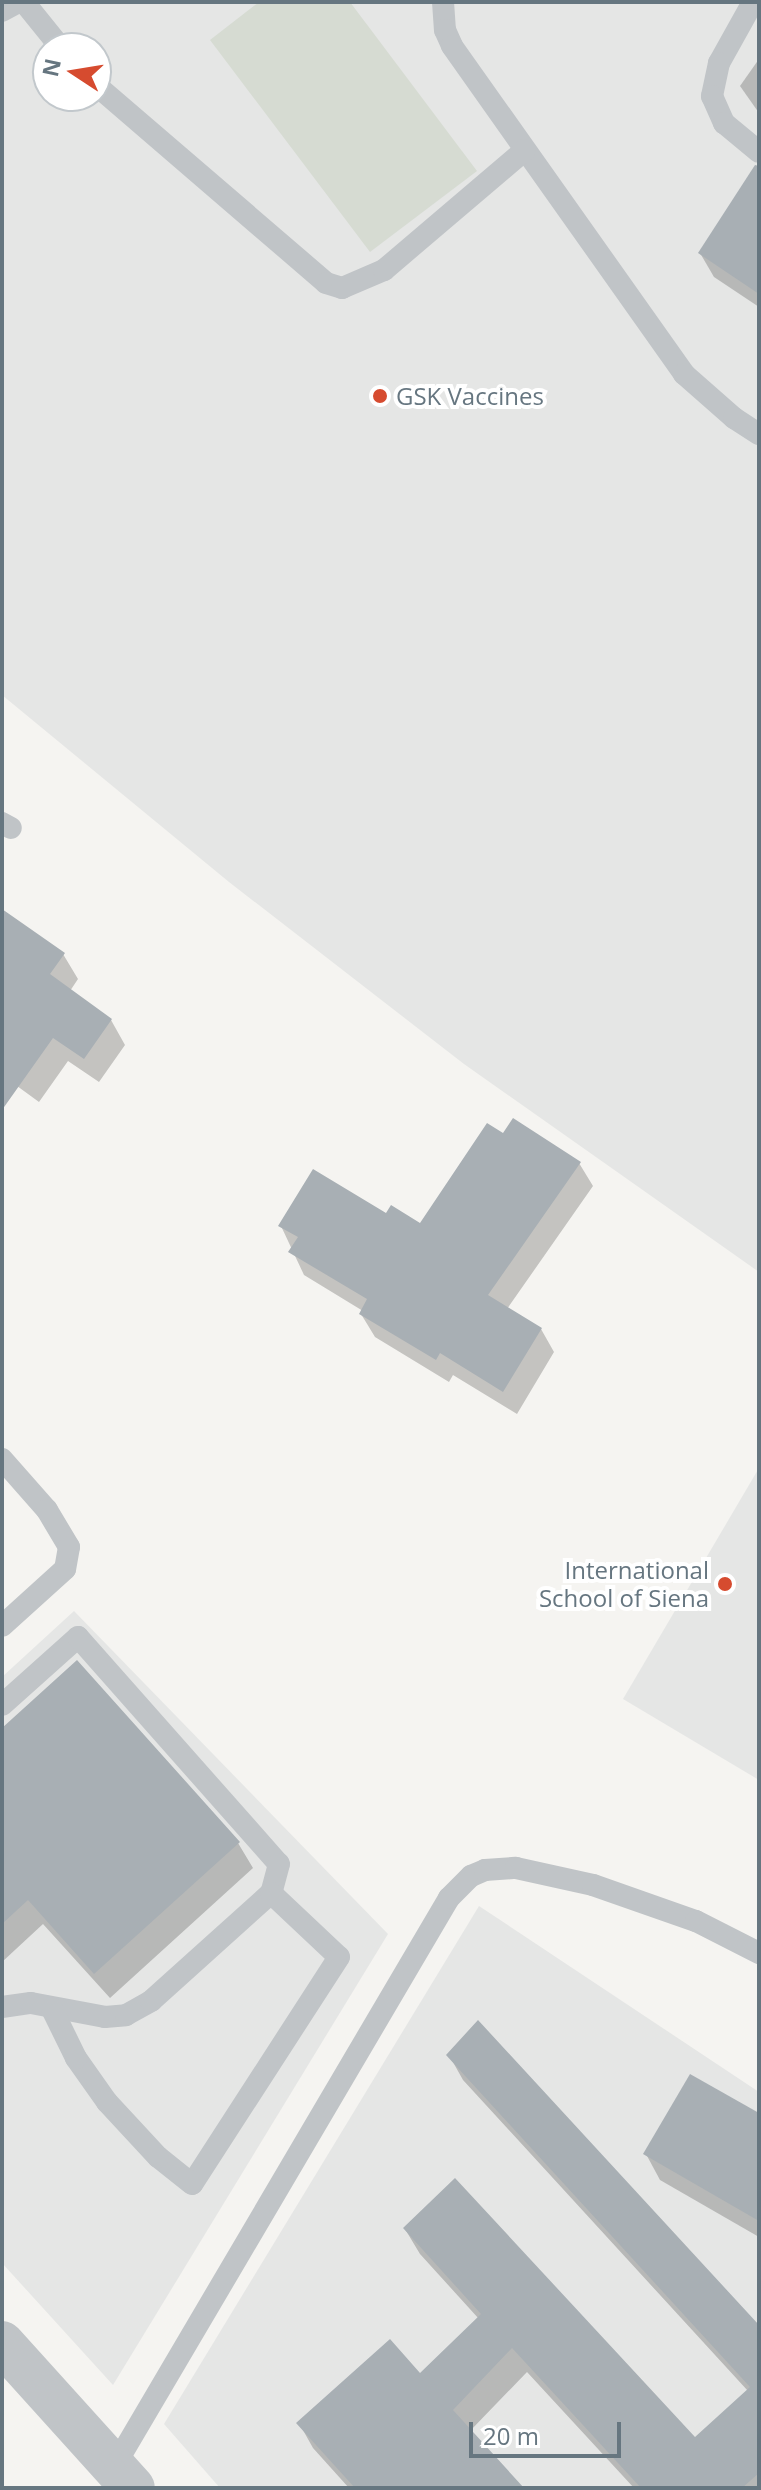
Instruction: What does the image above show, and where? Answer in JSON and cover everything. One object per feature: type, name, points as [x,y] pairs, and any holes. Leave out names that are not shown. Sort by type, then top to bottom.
[{"type":"street","points":[[2,2343],[114,2481]]},
{"type":"lane","points":[[2,11],[21,2],[47,32]]},
{"type":"lane","points":[[443,2],[445,30],[452,46],[684,374],[734,418],[759,434]]},
{"type":"lane","points":[[753,2],[719,63],[712,96],[724,123],[759,152]]},
{"type":"lane","points":[[112,99],[326,283],[342,288],[384,270],[525,150]]},
{"type":"lane","points":[[2,1459],[47,1510],[69,1547],[65,1569],[2,1626]]},
{"type":"lane","points":[[2,1705],[78,1637],[279,1864],[271,1893],[151,2001],[126,2015],[105,2017],[31,2003],[2,2007]]},
{"type":"lane","points":[[114,2481],[458,1886],[485,1870],[516,1868],[545,1872],[644,1900],[759,1953]]},
{"type":"lane","points":[[52,2009],[76,2058],[107,2102],[158,2157],[192,2184],[339,1957],[271,1893]]},
{"type":"shaded area","name":"GSK Vaccines","points":[[2,2],[759,2],[759,1272],[464,1064],[229,882],[2,695]]},
{"type":"shaded area","points":[[259,2],[350,2],[477,171],[370,252],[210,40]]},
{"type":"shaded area","name":"International School of Siena","points":[[759,1468],[759,1780],[623,1699]]},
{"type":"shaded area","points":[[74,1611],[388,1934],[113,2385],[2,2263],[2,1677]]},
{"type":"shaded area","points":[[479,1906],[759,2092],[759,2488],[220,2488],[164,2424]]},
{"type":"building","points":[[755,165],[759,166],[759,294],[698,253]]},
{"type":"building","points":[[2,909],[65,953],[50,974],[112,1019],[84,1059],[53,1038],[2,1110]]},
{"type":"building","points":[[513,1118],[581,1162],[488,1295],[542,1328],[503,1392],[440,1353],[436,1360],[359,1314],[367,1299],[288,1252],[298,1237],[278,1226],[313,1169],[386,1213],[391,1205],[420,1223],[487,1123],[503,1133]]},
{"type":"building","points":[[77,1660],[240,1842],[94,1974],[28,1900],[2,1924],[2,1728]]},
{"type":"building","points":[[478,2020],[759,2325],[759,2473],[742,2488],[641,2488],[512,2348],[453,2410],[524,2488],[355,2488],[296,2423],[390,2339],[420,2373],[481,2314],[403,2228],[455,2178],[695,2437],[750,2387],[446,2055]]},
{"type":"building","points":[[690,2074],[759,2113],[759,2221],[643,2154]]},
{"type":"place","name":"GSK Vaccines","points":[[380,396]]},
{"type":"place","name":"International School of Siena","points":[[725,1584]]}]
